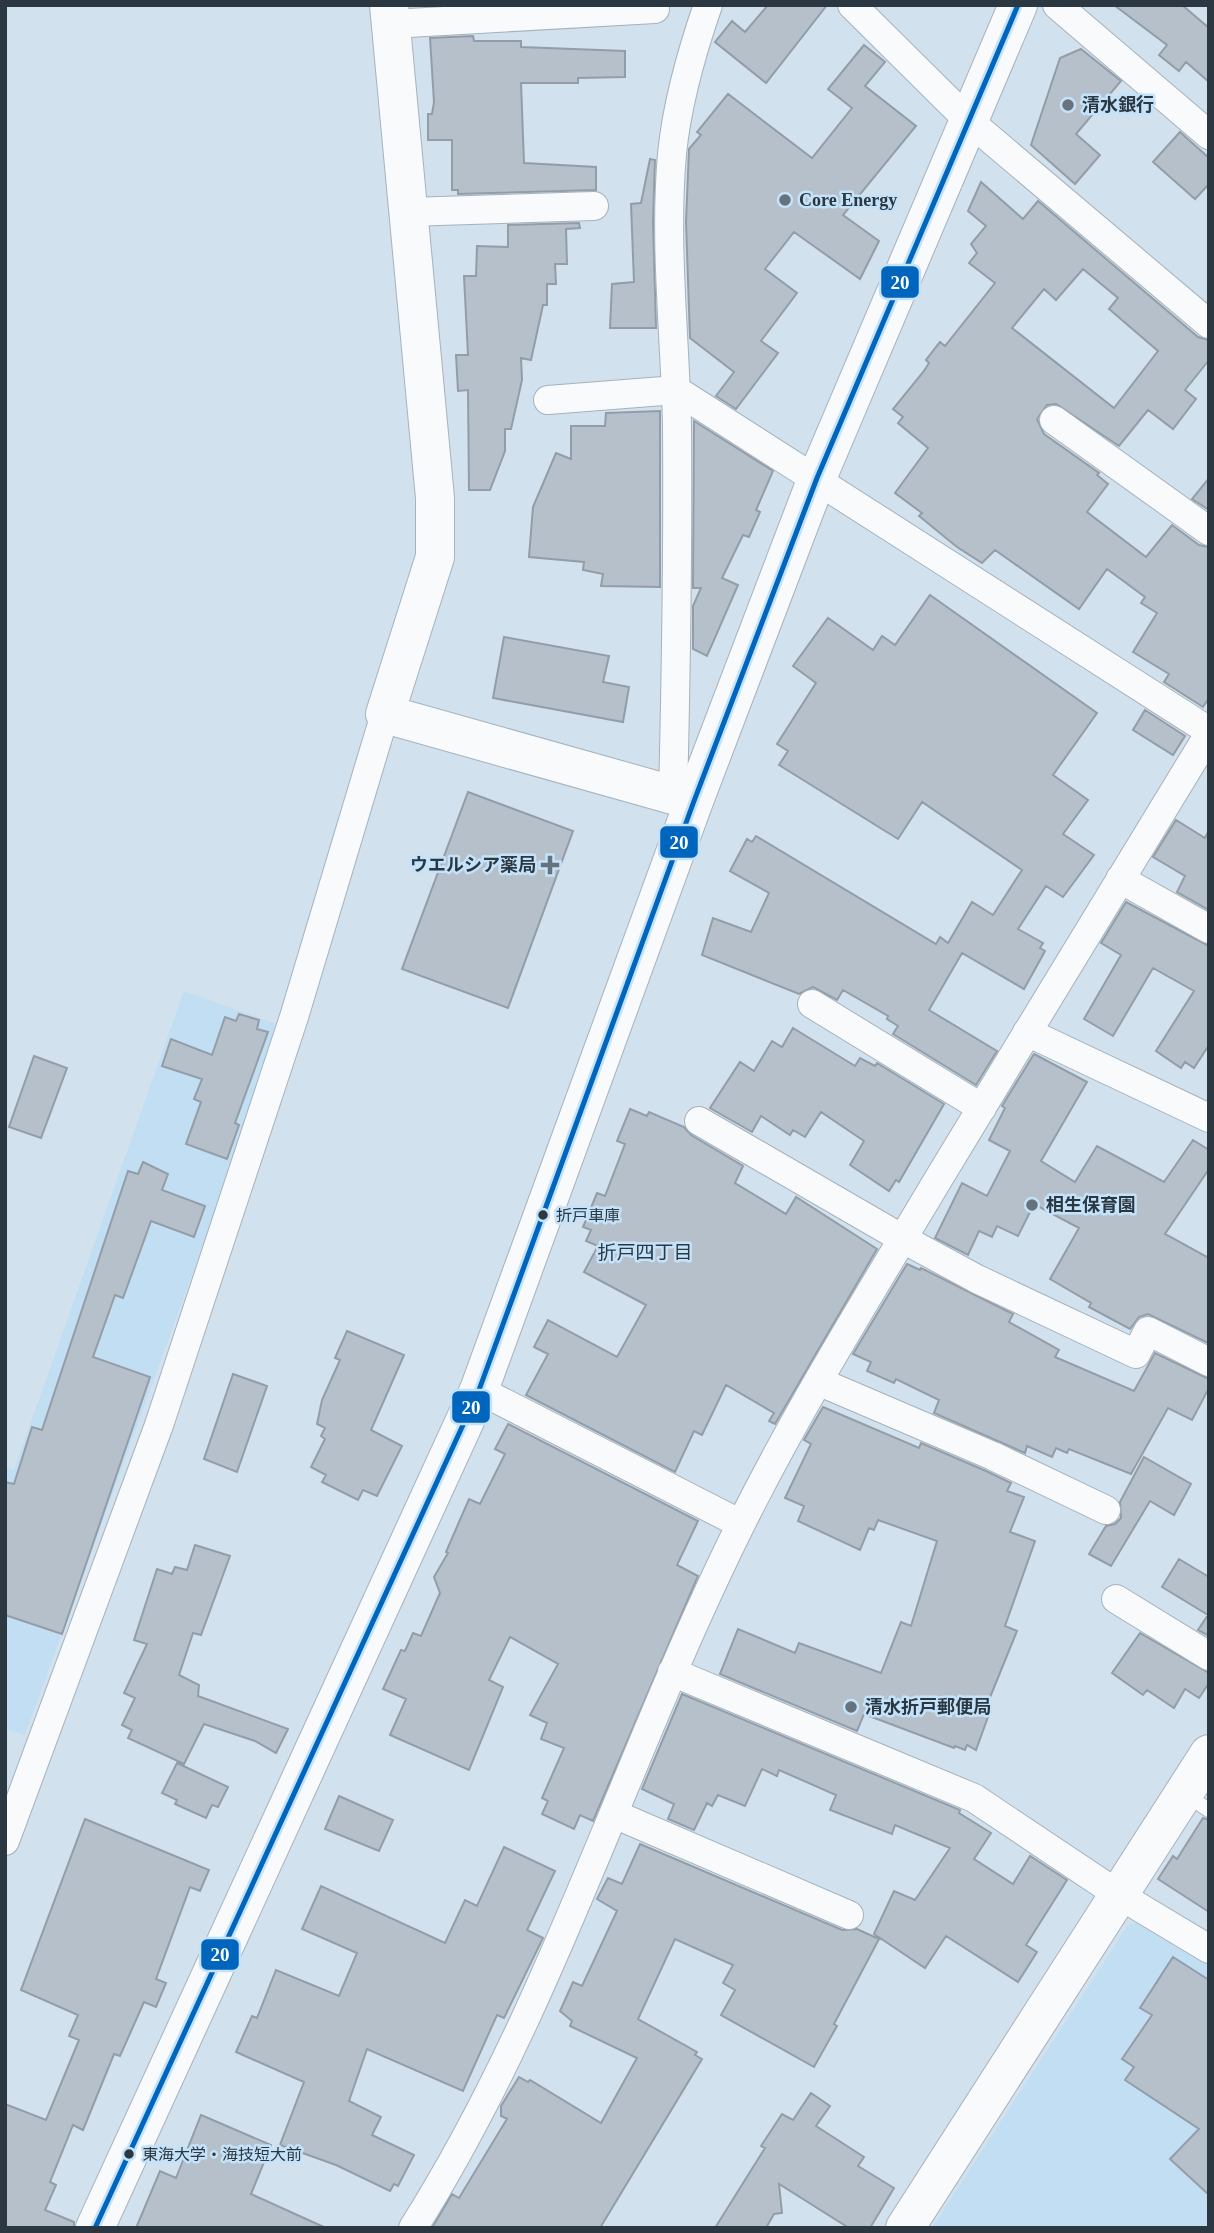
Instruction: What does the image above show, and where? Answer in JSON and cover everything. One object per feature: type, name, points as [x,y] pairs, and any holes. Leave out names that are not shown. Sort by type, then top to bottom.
[{"type":"main road","points":[[95,2228],[479,1390],[684,798],[1018,5]]},
{"type":"main road","points":[[390,15],[435,498],[435,557],[385,714],[684,798]]},
{"type":"main road","points":[[905,2228],[1119,1895],[1196,1802],[1209,1754]]},
{"type":"street","points":[[390,15],[655,9],[655,5]]},
{"type":"street","points":[[684,798],[676,390],[670,263],[672,154],[686,68],[708,5]]},
{"type":"street","points":[[852,5],[970,121],[1209,324]]},
{"type":"street","points":[[1057,5],[1209,135]]},
{"type":"street","points":[[408,212],[594,206]]},
{"type":"street","points":[[413,2228],[446,2175],[517,2039],[672,1672],[741,1524],[903,1239],[1209,733],[817,478],[676,390],[548,400]]},
{"type":"street","points":[[1054,420],[1209,531]]},
{"type":"street","points":[[5,1841],[159,1425],[294,1017],[385,714]]},
{"type":"street","points":[[1120,879],[1209,929]]},
{"type":"street","points":[[811,1004],[982,1108]]},
{"type":"street","points":[[1027,1032],[1209,1118]]},
{"type":"street","points":[[699,1121],[903,1239],[1136,1354],[1148,1331],[1209,1362]]},
{"type":"street","points":[[820,1382],[993,1456],[1106,1510]]},
{"type":"street","points":[[479,1390],[741,1524]]},
{"type":"street","points":[[1116,1599],[1209,1656]]},
{"type":"street","points":[[672,1672],[974,1798],[1119,1895],[1209,1950]]},
{"type":"street","points":[[614,1814],[849,1915]]},
{"type":"shaded area","points":[[184,991],[282,1026],[25,1735],[5,1729],[5,1467],[14,1470]]},
{"type":"shaded area","points":[[1140,1921],[1209,1964],[1209,2228],[932,2228],[1128,1925]]},
{"type":"building","points":[[768,5],[827,5],[766,83],[715,42],[732,21],[745,32]]},
{"type":"building","points":[[1114,5],[1182,5],[1209,28],[1209,82],[1186,62],[1179,71],[1159,55],[1167,45]]},
{"type":"building","points":[[473,36],[474,41],[521,41],[521,47],[625,51],[625,77],[578,78],[578,83],[521,83],[524,163],[596,167],[596,190],[458,194],[458,190],[452,190],[452,140],[428,140],[428,114],[432,114],[434,102],[430,38]]},
{"type":"building","points":[[864,45],[885,62],[865,86],[916,126],[843,215],[879,241],[860,279],[794,232],[765,269],[797,293],[761,341],[778,353],[736,409],[716,396],[734,372],[690,338],[686,222],[689,149],[701,135],[697,132],[728,94],[812,158],[852,108],[828,89]]},
{"type":"building","points":[[1081,49],[1121,81],[1076,134],[1100,155],[1075,184],[1031,145],[1060,58]]},
{"type":"building","points":[[1180,132],[1209,158],[1209,184],[1195,199],[1153,162]]},
{"type":"building","points":[[650,159],[655,160],[653,222],[656,328],[610,328],[612,284],[634,282],[631,204],[641,203]]},
{"type":"building","points":[[981,182],[1023,219],[1038,201],[1198,337],[1209,340],[1209,360],[1185,390],[1196,399],[1173,429],[1148,410],[1119,446],[1056,404],[1047,405],[1037,419],[1044,434],[1099,473],[1097,475],[1108,484],[1087,512],[1146,557],[1172,525],[1199,545],[1209,547],[1209,698],[1203,707],[1164,682],[1169,674],[1133,652],[1157,613],[1141,603],[1145,597],[1107,569],[1079,609],[995,550],[982,563],[957,547],[919,516],[922,513],[895,493],[928,448],[898,423],[903,417],[893,409],[924,371],[929,363],[926,360],[940,342],[945,346],[995,283],[969,263],[977,253],[971,244],[986,226],[968,211]],"holes":[[[1083,269],[1118,298],[1109,309],[1158,351],[1114,408],[1012,328],[1044,289],[1056,300]]]},
{"type":"building","points":[[579,223],[580,228],[566,229],[567,264],[555,264],[556,284],[547,284],[547,305],[543,305],[531,360],[521,358],[522,380],[511,429],[505,429],[505,451],[490,490],[469,490],[468,390],[458,391],[456,355],[468,355],[464,276],[476,276],[477,246],[508,247],[508,225]]},
{"type":"building","points":[[660,411],[660,587],[601,586],[603,574],[583,570],[584,562],[529,557],[533,507],[556,453],[571,459],[571,426],[605,426],[606,413]]},
{"type":"building","points":[[694,421],[773,471],[756,510],[760,512],[749,537],[743,535],[722,578],[738,585],[707,656],[693,649],[693,606],[701,588],[693,588]]},
{"type":"building","points":[[1209,478],[1209,510],[1192,499]]},
{"type":"building","points":[[930,595],[1097,713],[1053,775],[1088,800],[1063,834],[1094,855],[1063,897],[1046,886],[1018,929],[1043,943],[1040,948],[1045,951],[1024,989],[962,953],[929,1010],[997,1051],[976,1085],[893,1034],[898,1026],[887,1019],[888,1016],[843,990],[837,1000],[813,987],[799,994],[702,955],[713,918],[751,932],[769,893],[730,871],[747,839],[752,842],[756,836],[936,944],[940,937],[948,943],[972,902],[993,915],[1022,870],[922,802],[898,839],[779,765],[788,751],[777,744],[816,683],[793,666],[828,618],[873,650],[882,636],[895,645]]},
{"type":"building","points":[[504,637],[609,656],[603,682],[629,687],[623,722],[493,698]]},
{"type":"building","points":[[1145,710],[1185,736],[1173,755],[1133,730]]},
{"type":"building","points":[[468,792],[573,831],[508,1008],[402,969]]},
{"type":"building","points":[[1176,820],[1205,838],[1209,830],[1209,910],[1177,892],[1185,876],[1153,857]]},
{"type":"building","points":[[1126,902],[1209,946],[1209,1045],[1194,1068],[1185,1062],[1181,1068],[1156,1051],[1194,991],[1153,968],[1113,1036],[1084,1019],[1121,955],[1101,943]]},
{"type":"building","points":[[239,1014],[259,1020],[257,1029],[268,1032],[235,1123],[239,1125],[227,1159],[186,1144],[201,1102],[194,1099],[202,1079],[162,1066],[171,1039],[212,1055],[225,1017],[236,1021]]},
{"type":"building","points":[[793,1028],[855,1066],[860,1058],[875,1066],[877,1063],[944,1104],[899,1182],[896,1180],[889,1191],[850,1165],[864,1141],[821,1112],[805,1137],[793,1130],[790,1135],[761,1116],[752,1132],[710,1108],[740,1062],[754,1071],[772,1041],[782,1047]]},
{"type":"building","points":[[1034,1054],[1087,1082],[1041,1161],[1075,1182],[1097,1146],[1164,1182],[1193,1140],[1209,1150],[1209,1169],[1165,1234],[1209,1258],[1208,1343],[1148,1314],[1139,1317],[1130,1329],[1089,1307],[1091,1303],[1050,1279],[1079,1228],[1034,1204],[1018,1236],[997,1226],[992,1237],[979,1231],[968,1255],[935,1238],[962,1183],[987,1196],[1010,1151],[989,1140],[1005,1108],[1002,1106]]},
{"type":"building","points":[[34,1056],[67,1068],[41,1138],[9,1127]]},
{"type":"building","points":[[630,1109],[647,1116],[649,1112],[684,1127],[691,1135],[743,1166],[735,1183],[786,1214],[796,1197],[877,1249],[775,1424],[769,1421],[774,1413],[726,1385],[702,1435],[694,1431],[675,1472],[526,1395],[548,1354],[534,1347],[548,1320],[617,1357],[646,1305],[584,1272],[598,1246],[586,1241],[591,1230],[583,1227],[597,1193],[605,1196],[625,1144],[617,1141]]},
{"type":"building","points":[[143,1162],[168,1174],[162,1190],[205,1206],[194,1237],[151,1221],[123,1298],[115,1295],[93,1357],[150,1377],[62,1634],[5,1615],[5,1482],[14,1484],[32,1427],[42,1430],[128,1171],[138,1174]]},
{"type":"building","points":[[907,1264],[920,1270],[921,1268],[1013,1314],[1009,1322],[1059,1350],[1055,1357],[1134,1391],[1155,1353],[1209,1379],[1209,1388],[1192,1420],[1168,1408],[1131,1474],[1069,1449],[1067,1453],[1056,1448],[1052,1457],[1027,1446],[1025,1453],[934,1413],[939,1400],[896,1379],[894,1383],[867,1371],[871,1362],[853,1354]]},
{"type":"building","points":[[347,1331],[404,1355],[371,1430],[402,1446],[377,1496],[363,1490],[358,1500],[322,1482],[326,1475],[311,1467],[325,1439],[321,1436],[325,1428],[317,1424],[322,1400],[340,1360],[335,1358]]},
{"type":"building","points":[[233,1374],[267,1386],[237,1472],[204,1459]]},
{"type":"building","points":[[823,1407],[919,1448],[921,1443],[986,1471],[1011,1483],[1007,1491],[1024,1497],[1010,1532],[1035,1541],[1005,1626],[1017,1631],[984,1712],[989,1714],[976,1750],[967,1745],[965,1750],[955,1746],[954,1748],[864,1714],[857,1731],[720,1674],[738,1629],[795,1653],[799,1643],[881,1673],[901,1622],[911,1626],[937,1541],[878,1520],[874,1530],[869,1528],[860,1550],[798,1521],[804,1506],[785,1498],[811,1444],[804,1440]]},
{"type":"building","points":[[508,1424],[698,1521],[677,1565],[698,1576],[593,1821],[580,1815],[574,1829],[542,1814],[548,1801],[542,1798],[564,1748],[541,1739],[547,1723],[530,1715],[558,1664],[510,1637],[489,1680],[503,1687],[469,1770],[390,1735],[406,1699],[383,1689],[401,1650],[405,1651],[413,1633],[421,1636],[440,1593],[434,1577],[448,1553],[446,1552],[469,1499],[480,1504],[505,1454],[495,1449]]},
{"type":"building","points":[[1144,1457],[1191,1484],[1174,1515],[1150,1501],[1111,1566],[1089,1554],[1106,1526],[1115,1524],[1121,1518],[1120,1502]]},
{"type":"building","points":[[195,1545],[230,1556],[201,1635],[193,1633],[179,1675],[199,1685],[198,1696],[288,1729],[276,1753],[255,1741],[204,1724],[184,1764],[128,1738],[132,1730],[122,1725],[135,1698],[124,1693],[147,1644],[134,1640],[157,1569],[172,1574],[175,1567],[187,1570]]},
{"type":"building","points":[[1179,1559],[1209,1577],[1209,1636],[1198,1630],[1208,1615],[1162,1587]]},
{"type":"building","points":[[1140,1633],[1209,1673],[1209,1683],[1199,1698],[1185,1689],[1174,1708],[1147,1690],[1143,1695],[1112,1673]]},
{"type":"building","points":[[682,1694],[960,1810],[959,1813],[991,1833],[974,1859],[1013,1884],[1030,1856],[1067,1880],[1026,1945],[1037,1952],[1018,1982],[946,1936],[925,1968],[874,1934],[894,1891],[915,1900],[950,1848],[895,1825],[892,1834],[830,1810],[836,1795],[779,1770],[777,1776],[762,1769],[745,1806],[718,1795],[712,1806],[707,1803],[694,1830],[668,1819],[674,1804],[642,1789]]},
{"type":"building","points":[[177,1763],[228,1787],[218,1807],[212,1805],[206,1818],[175,1804],[177,1800],[162,1793]]},
{"type":"building","points":[[339,1796],[393,1820],[379,1851],[325,1829]]},
{"type":"building","points":[[1203,1818],[1209,1820],[1209,1912],[1158,1879],[1173,1856],[1177,1859]]},
{"type":"building","points":[[85,1819],[209,1870],[200,1891],[190,1887],[156,1979],[166,1983],[156,2007],[144,2002],[120,2056],[114,2054],[83,2130],[73,2125],[50,2182],[56,2185],[45,2210],[74,2222],[74,2228],[5,2228],[5,2104],[46,2120],[79,2040],[69,2036],[78,2015],[21,1990]]},
{"type":"building","points":[[640,1844],[842,1930],[857,1929],[879,1939],[834,2024],[837,2026],[814,2067],[721,2015],[735,1990],[723,1983],[733,1965],[675,1939],[638,2019],[697,2052],[695,2055],[702,2059],[600,2228],[432,2228],[452,2194],[459,2198],[507,2119],[501,2116],[501,2106],[519,2077],[528,2082],[530,2080],[601,2123],[637,2058],[570,2026],[572,2021],[560,2011],[573,1982],[582,1986],[617,1911],[597,1899],[608,1878],[622,1884]]},
{"type":"building","points":[[504,1847],[555,1871],[527,1930],[543,1938],[504,2018],[497,2015],[463,2091],[367,2049],[349,2101],[381,2117],[372,2135],[414,2155],[398,2186],[394,2184],[390,2191],[336,2165],[280,2145],[304,2082],[236,2052],[252,2016],[257,2018],[276,1970],[339,1996],[357,1953],[302,1929],[321,1886],[445,1943],[465,1900],[477,1906]]},
{"type":"building","points":[[1173,1957],[1209,1980],[1209,2195],[1170,2159],[1199,2129],[1125,2080],[1134,2067],[1122,2059],[1152,2015],[1140,2008]]},
{"type":"building","points":[[811,2093],[830,2106],[816,2126],[864,2157],[858,2166],[894,2188],[870,2228],[849,2228],[779,2184],[782,2213],[774,2214],[766,2228],[715,2228],[765,2148],[761,2146],[782,2114],[793,2120]]},
{"type":"building","points":[[201,2115],[271,2145],[251,2194],[326,2228],[136,2228],[160,2171],[176,2178]]},
{"type":"transit line","name":"20","points":[[95,2228],[479,1390],[694,801],[817,478],[1018,5]]},
{"type":"place","name":"清水銀行","points":[[1068,105]]},
{"type":"place","name":"Core Energy","points":[[785,200]]},
{"type":"place","name":"ウエルシア薬局","points":[[550,865]]},
{"type":"place","name":"相生保育園","points":[[1032,1205]]},
{"type":"place","name":"折戸車庫","points":[[543,1215]]},
{"type":"place","name":"清水折戸郵便局","points":[[851,1707]]},
{"type":"place","name":"東海大学・海技短大前","points":[[129,2154]]},
{"type":"district","name":"折戸四丁目","points":[[645,1252]]}]
